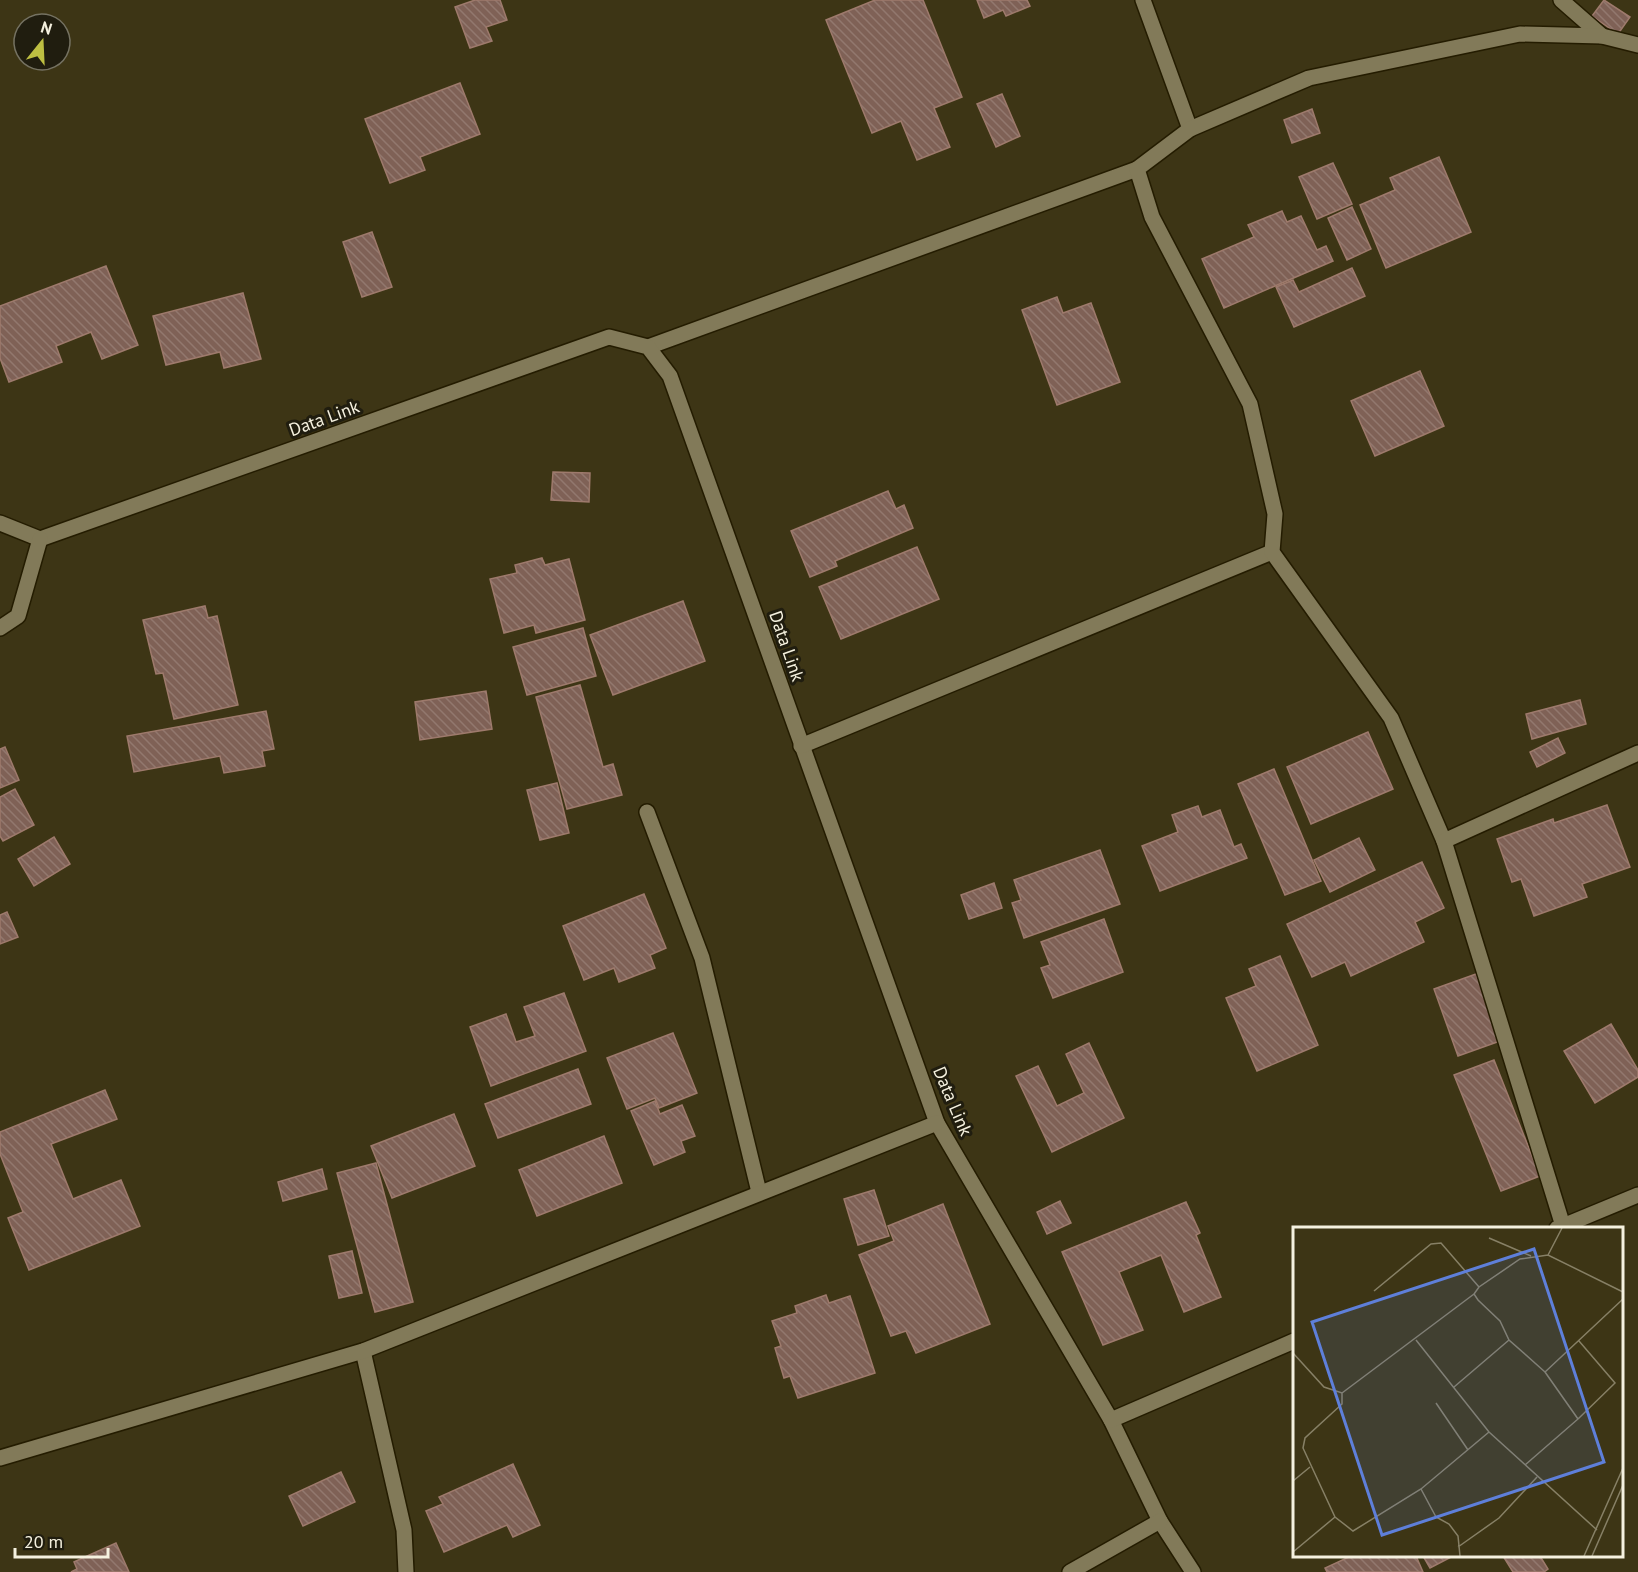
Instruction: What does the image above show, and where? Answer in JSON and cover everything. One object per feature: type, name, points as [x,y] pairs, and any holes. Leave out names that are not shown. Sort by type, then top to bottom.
[{"type":"street","points":[[1143,0],[1190,129]]},
{"type":"street","points":[[1561,0],[1602,36]]},
{"type":"street","points":[[648,347],[1137,169],[1190,129],[1309,78],[1520,34],[1602,36],[1638,45]]},
{"type":"street","points":[[1137,169],[1152,217],[1250,404],[1275,514],[1272,552],[1392,718],[1444,841],[1560,1227],[1638,1195]]},
{"type":"street","name":"Data Link","points":[[40,539],[609,337],[648,347],[670,376],[937,1123],[1111,1420],[1160,1521],[1192,1572]]},
{"type":"street","points":[[0,523],[40,539],[18,616],[0,628]]},
{"type":"street","points":[[801,746],[1272,552]]},
{"type":"street","points":[[1444,841],[1638,753]]},
{"type":"street","points":[[647,812],[702,958],[759,1192]]},
{"type":"street","points":[[0,1458],[363,1351],[937,1123]]},
{"type":"street","points":[[1111,1420],[1293,1341]]},
{"type":"street","points":[[363,1351],[404,1530],[406,1572]]},
{"type":"street","points":[[1070,1572],[1160,1521]]},
{"type":"building","points":[[475,0],[500,0],[507,20],[486,27],[492,41],[470,48],[455,7]]},
{"type":"building","points":[[875,0],[923,0],[962,97],[934,108],[950,147],[917,160],[901,121],[872,133],[826,20]]},
{"type":"building","points":[[977,0],[1027,0],[1030,6],[1006,16],[1003,10],[984,18]]},
{"type":"building","points":[[1604,0],[1630,17],[1618,34],[1592,16]]},
{"type":"building","points":[[460,83],[480,134],[420,157],[425,170],[390,183],[365,119]]},
{"type":"building","points":[[1002,94],[1020,136],[996,147],[977,104]]},
{"type":"building","points":[[1312,109],[1320,133],[1292,143],[1284,120]]},
{"type":"building","points":[[1439,157],[1471,232],[1386,268],[1360,205],[1395,190],[1390,178]]},
{"type":"building","points":[[1333,163],[1352,204],[1317,219],[1299,177]]},
{"type":"building","points":[[1352,207],[1371,249],[1347,260],[1328,218]]},
{"type":"building","points":[[1282,211],[1287,222],[1301,216],[1317,250],[1326,246],[1333,261],[1224,308],[1202,259],[1254,237],[1248,225]]},
{"type":"building","points":[[372,232],[392,287],[362,297],[343,242]]},
{"type":"building","points":[[106,266],[138,345],[102,359],[91,332],[56,346],[62,362],[9,382],[0,358],[0,306]]},
{"type":"building","points":[[1352,268],[1365,296],[1294,327],[1276,287],[1293,280],[1299,292]]},
{"type":"building","points":[[243,293],[261,359],[224,368],[220,352],[166,365],[153,316]]},
{"type":"building","points":[[1057,297],[1063,313],[1091,303],[1120,382],[1057,405],[1022,310]]},
{"type":"building","points":[[1420,371],[1444,426],[1375,456],[1351,401]]},
{"type":"building","points":[[553,472],[590,473],[589,502],[551,500]]},
{"type":"building","points":[[888,491],[896,509],[904,505],[913,528],[835,561],[837,566],[810,577],[791,531]]},
{"type":"building","points":[[917,547],[939,599],[841,639],[819,587]]},
{"type":"building","points":[[542,558],[545,565],[569,559],[585,620],[536,633],[534,625],[504,633],[490,579],[517,573],[515,565]]},
{"type":"building","points":[[683,601],[705,661],[613,695],[590,635]]},
{"type":"building","points":[[205,606],[208,618],[217,616],[238,705],[174,719],[163,673],[156,674],[143,620]]},
{"type":"building","points":[[583,628],[596,676],[527,695],[513,647]]},
{"type":"building","points":[[580,685],[603,767],[613,764],[622,795],[567,809],[536,697]]},
{"type":"building","points":[[486,691],[492,729],[420,740],[415,702]]},
{"type":"building","points":[[1580,700],[1586,724],[1532,739],[1526,714]]},
{"type":"building","points":[[266,711],[274,749],[262,751],[265,766],[224,773],[220,756],[134,772],[127,736]]},
{"type":"building","points":[[1368,732],[1393,789],[1311,824],[1287,767]]},
{"type":"building","points":[[1558,738],[1565,753],[1537,767],[1530,752]]},
{"type":"building","points":[[5,747],[19,780],[0,788],[0,749]]},
{"type":"building","points":[[1274,769],[1321,881],[1285,895],[1238,784]]},
{"type":"building","points":[[557,783],[569,833],[540,840],[527,790]]},
{"type":"building","points":[[15,789],[34,825],[3,841],[0,836],[0,797]]},
{"type":"building","points":[[1607,805],[1630,867],[1582,884],[1587,897],[1534,916],[1521,879],[1512,882],[1497,839],[1553,819],[1554,823]]},
{"type":"building","points":[[1198,806],[1202,817],[1220,810],[1234,847],[1241,844],[1247,858],[1160,891],[1142,846],[1178,832],[1172,815]]},
{"type":"building","points":[[54,837],[70,864],[34,886],[18,859]]},
{"type":"building","points":[[1359,838],[1375,870],[1330,892],[1314,860]]},
{"type":"building","points":[[1100,850],[1120,904],[1024,938],[1012,903],[1021,900],[1014,880]]},
{"type":"building","points":[[1422,862],[1444,908],[1415,922],[1424,942],[1351,976],[1345,962],[1312,977],[1287,924]]},
{"type":"building","points":[[994,883],[1002,908],[969,919],[961,895]]},
{"type":"building","points":[[644,894],[666,948],[650,955],[655,968],[619,982],[614,968],[584,980],[563,926]]},
{"type":"building","points":[[7,912],[18,937],[0,944],[0,915]]},
{"type":"building","points":[[1104,919],[1123,972],[1053,998],[1041,968],[1050,965],[1041,942]]},
{"type":"building","points":[[1280,956],[1318,1045],[1257,1071],[1226,998],[1256,986],[1249,969]]},
{"type":"building","points":[[1476,974],[1500,1041],[1458,1056],[1434,989]]},
{"type":"building","points":[[564,993],[586,1051],[491,1086],[470,1027],[506,1014],[516,1042],[535,1036],[524,1007]]},
{"type":"building","points":[[1611,1024],[1638,1070],[1638,1077],[1595,1103],[1564,1051]]},
{"type":"building","points":[[673,1033],[697,1093],[659,1108],[655,1098],[627,1109],[607,1058]]},
{"type":"building","points":[[1089,1043],[1124,1118],[1052,1152],[1016,1076],[1038,1066],[1057,1106],[1084,1093],[1066,1054]]},
{"type":"building","points":[[1494,1060],[1540,1176],[1501,1191],[1454,1075]]},
{"type":"building","points":[[578,1069],[591,1104],[498,1138],[485,1104]]},
{"type":"building","points":[[105,1090],[117,1119],[51,1144],[73,1199],[121,1180],[140,1226],[29,1270],[8,1218],[23,1212],[0,1154],[0,1132]]},
{"type":"building","points":[[655,1101],[660,1114],[682,1105],[695,1136],[681,1141],[685,1152],[654,1165],[631,1111]]},
{"type":"building","points":[[454,1114],[475,1166],[392,1198],[371,1146]]},
{"type":"building","points":[[604,1136],[622,1183],[537,1216],[519,1170]]},
{"type":"building","points":[[376,1163],[413,1302],[375,1312],[337,1173]]},
{"type":"building","points":[[322,1169],[327,1189],[283,1201],[278,1182]]},
{"type":"building","points":[[874,1190],[889,1236],[858,1245],[844,1199]]},
{"type":"building","points":[[1060,1201],[1071,1223],[1047,1234],[1037,1212]]},
{"type":"building","points":[[1186,1202],[1200,1233],[1196,1235],[1221,1297],[1184,1312],[1161,1255],[1119,1272],[1143,1330],[1103,1345],[1062,1252]]},
{"type":"building","points":[[943,1204],[990,1324],[916,1353],[906,1331],[891,1336],[859,1255],[894,1241],[888,1226]]},
{"type":"building","points":[[352,1251],[362,1293],[339,1298],[329,1256]]},
{"type":"building","points":[[826,1295],[829,1303],[850,1296],[875,1373],[798,1398],[790,1376],[784,1378],[775,1348],[781,1346],[772,1321],[797,1313],[795,1306]]},
{"type":"building","points":[[513,1464],[540,1525],[513,1537],[507,1525],[444,1552],[426,1511],[443,1504],[439,1497]]},
{"type":"building","points":[[341,1472],[355,1502],[303,1526],[289,1496]]},
{"type":"building","points":[[116,1543],[129,1572],[71,1572],[77,1569],[74,1562]]},
{"type":"building","points":[[1349,1557],[1416,1557],[1423,1572],[1327,1572],[1325,1568]]},
{"type":"building","points":[[1424,1557],[1451,1557],[1430,1568]]},
{"type":"building","points":[[1504,1557],[1541,1557],[1548,1569],[1544,1572],[1513,1572]]}]
